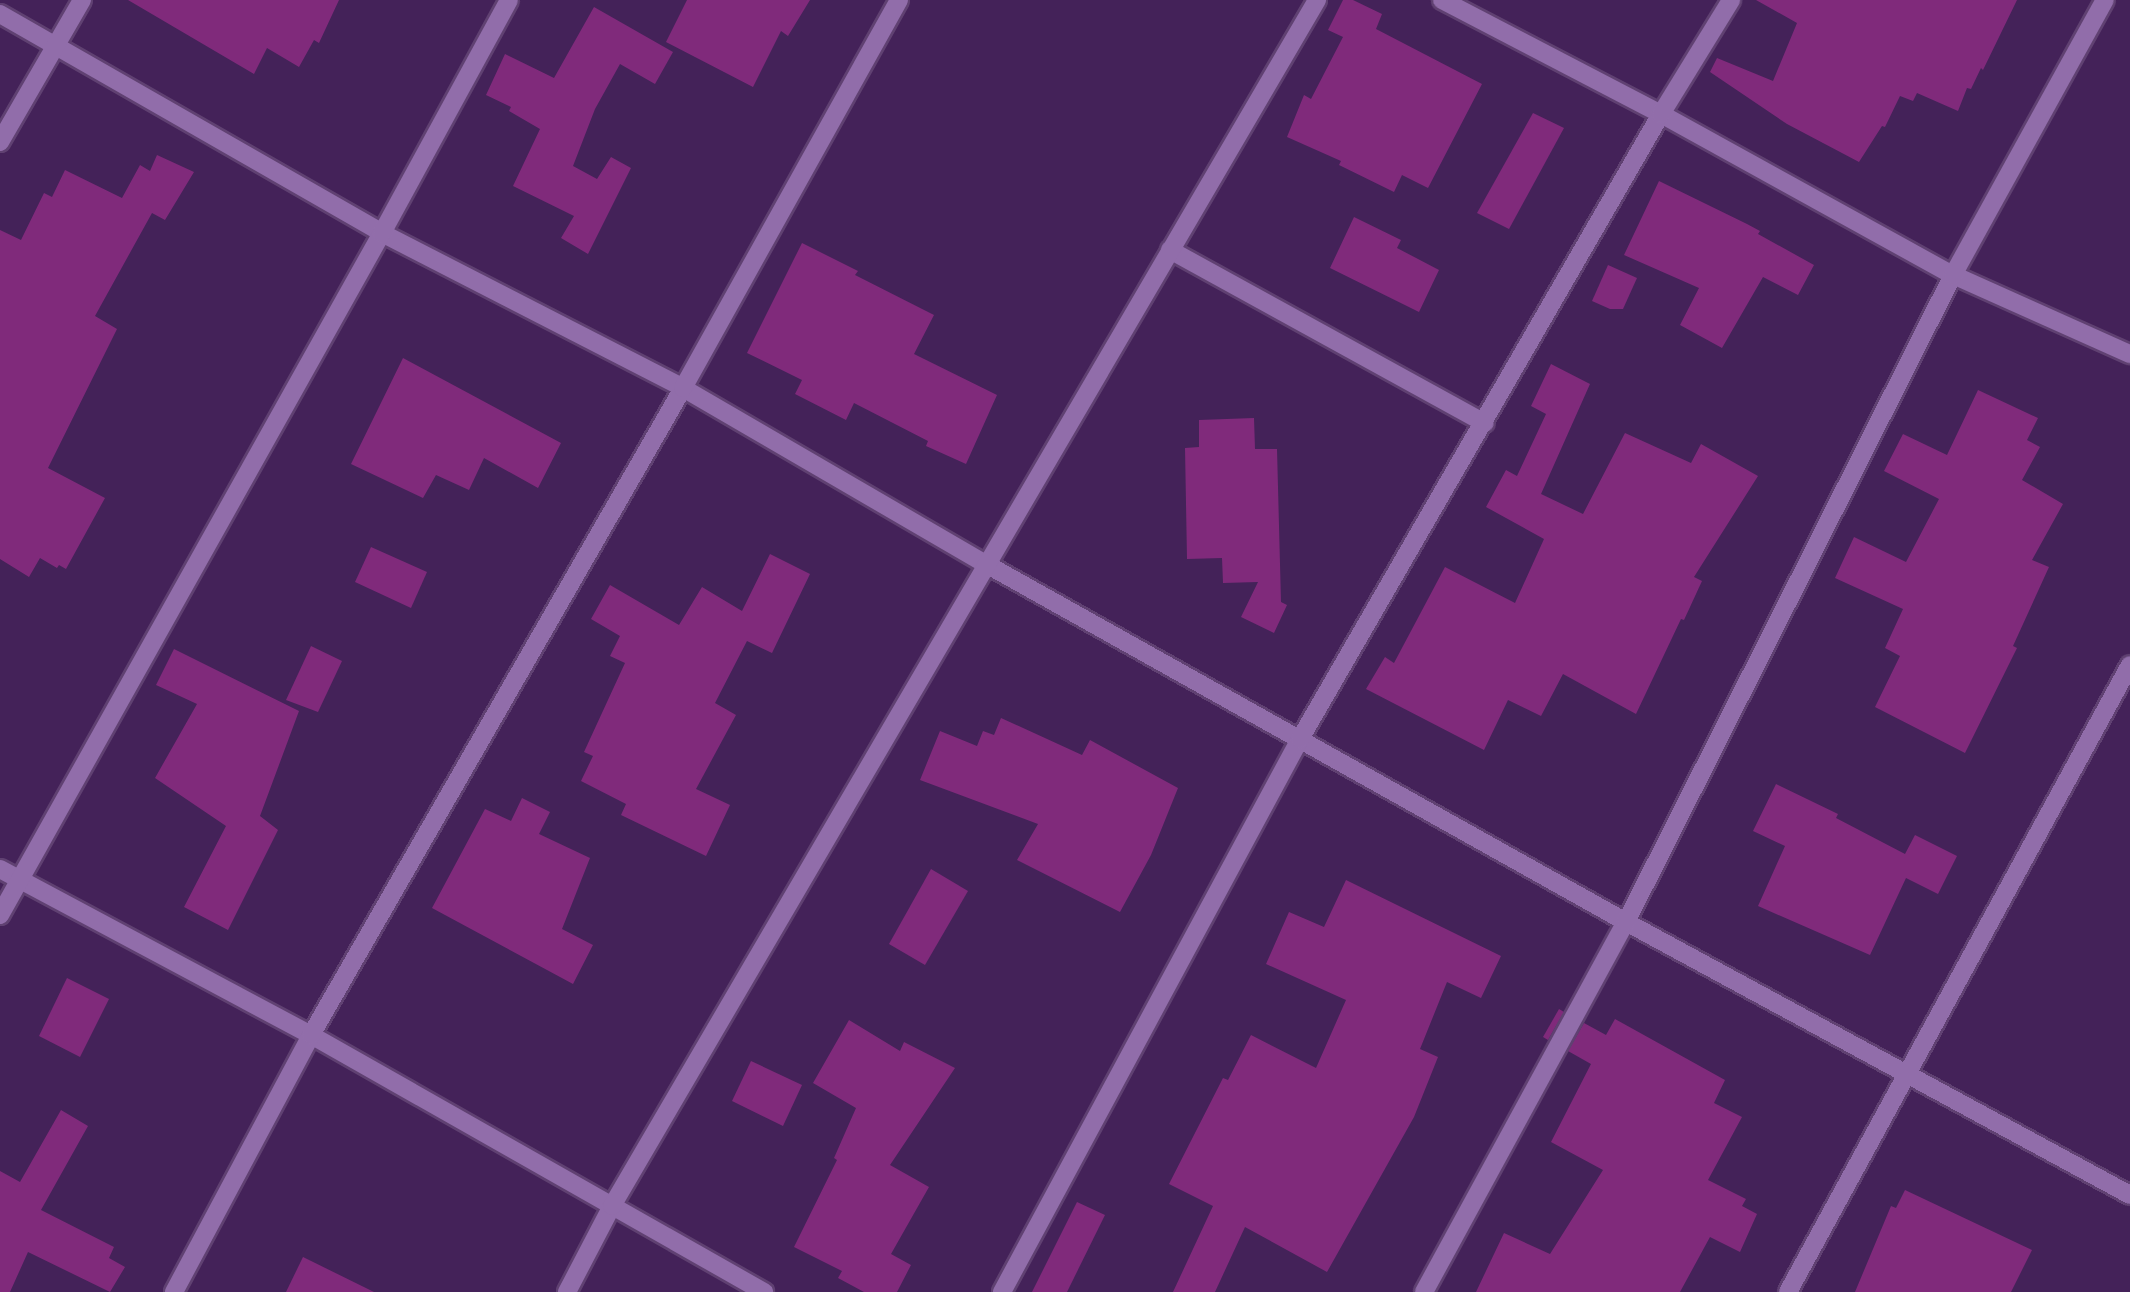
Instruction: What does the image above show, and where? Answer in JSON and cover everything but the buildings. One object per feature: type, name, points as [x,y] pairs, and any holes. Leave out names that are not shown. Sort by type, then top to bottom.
[{"type":"street","points":[[0,142],[82,0]]},
{"type":"street","points":[[0,915],[383,233],[509,0]]},
{"type":"street","points":[[174,1292],[312,1035],[682,388],[899,0]]},
{"type":"street","points":[[567,1292],[612,1206],[1317,0]]},
{"type":"street","points":[[1442,0],[1661,114],[1953,275],[2130,354]]},
{"type":"street","points":[[1002,1292],[1300,739],[1485,423],[1661,114],[1731,0]]},
{"type":"street","points":[[1423,1292],[1626,922],[1953,275],[2105,0]]},
{"type":"street","points":[[0,14],[383,233],[682,388],[986,564],[1626,922],[2130,1195]]},
{"type":"street","points":[[1170,250],[1485,423]]},
{"type":"street","points":[[1787,1292],[1908,1077],[2130,665]]},
{"type":"street","points":[[0,869],[312,1035],[764,1292]]}]
